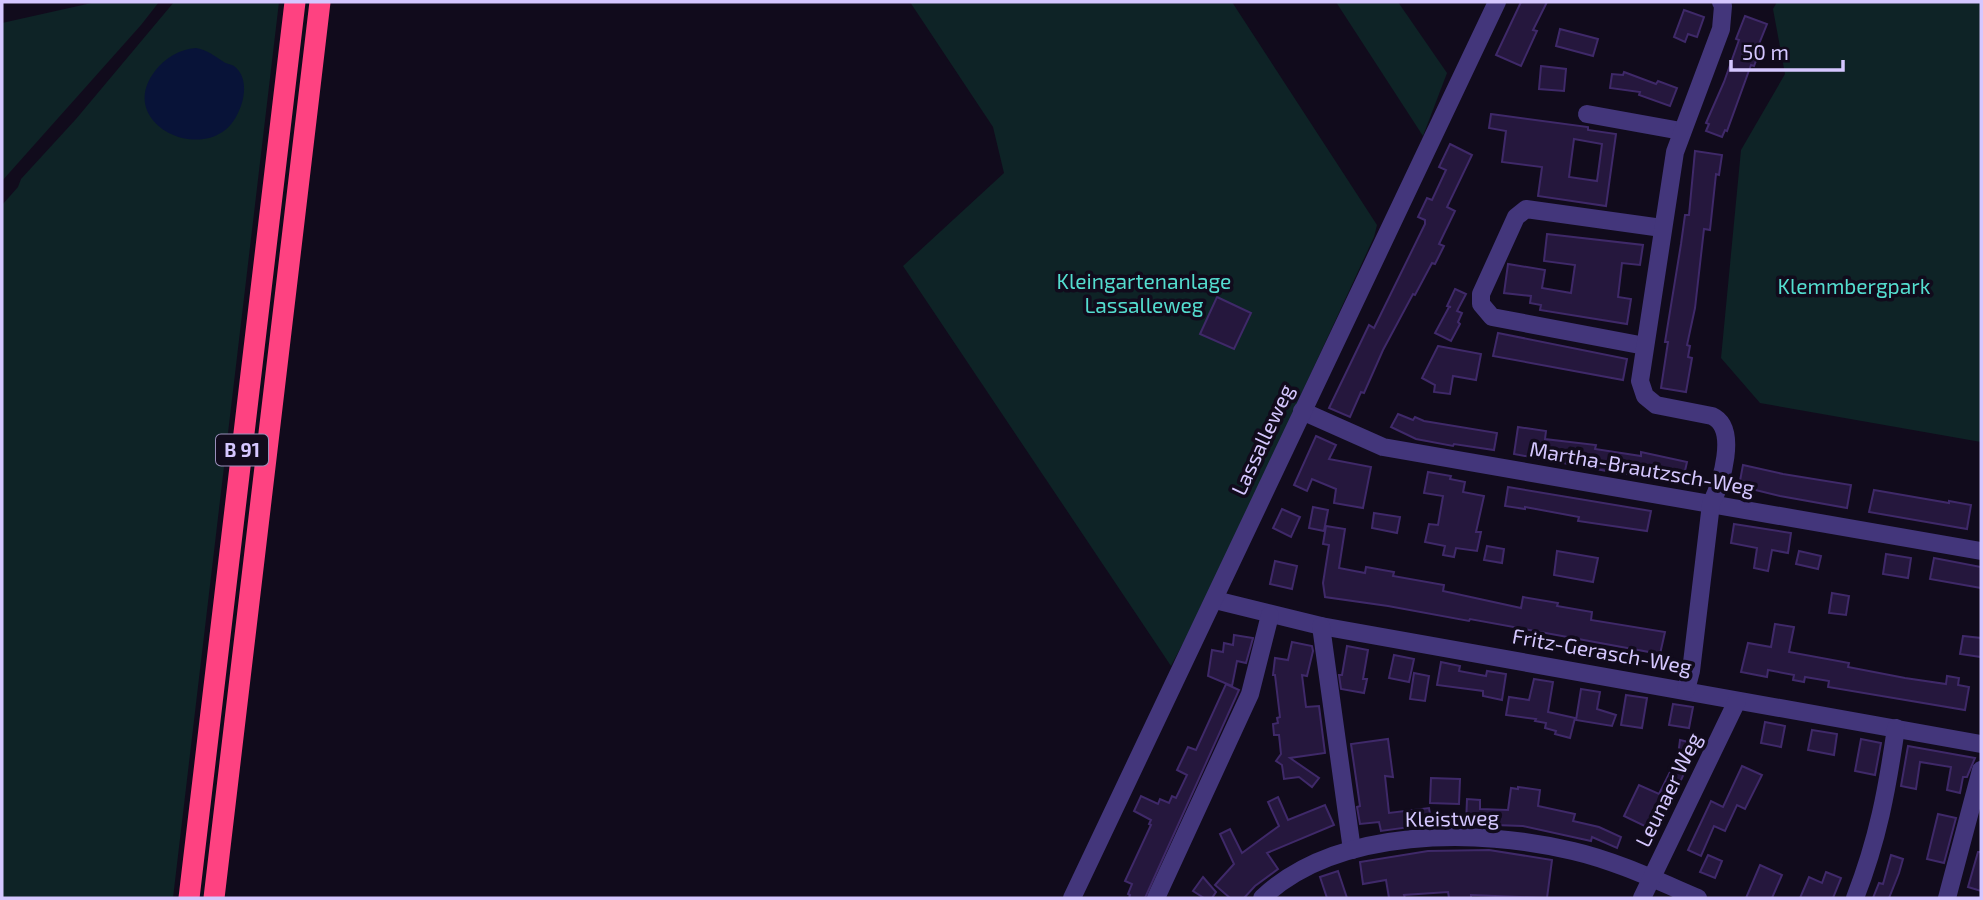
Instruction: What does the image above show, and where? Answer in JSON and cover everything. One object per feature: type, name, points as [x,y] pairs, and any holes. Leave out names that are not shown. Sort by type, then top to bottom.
[{"type":"highway","name":"B 91","points":[[189,898],[295,2]]},
{"type":"highway","name":"B 91","points":[[214,898],[320,2]]},
{"type":"street","name":"Lassalleweg","points":[[1073,898],[1497,2]]},
{"type":"street","points":[[1686,690],[1691,671],[1710,504],[1719,488],[1726,431],[1718,419],[1712,416],[1657,405],[1645,396],[1640,381],[1675,152],[1721,29],[1721,2]]},
{"type":"street","points":[[1587,114],[1681,131]]},
{"type":"street","points":[[1646,346],[1492,317],[1481,304],[1481,294],[1516,218],[1526,209],[1662,228]]},
{"type":"street","name":"Martha-Brautzsch-Weg","points":[[1302,411],[1382,447],[1981,551]]},
{"type":"street","name":"Fritz-Gerasch-Weg","points":[[1215,600],[1321,626],[1981,744]]},
{"type":"street","points":[[1156,898],[1250,694],[1270,615]]},
{"type":"street","points":[[1321,626],[1352,850]]},
{"type":"street","name":"Leunaer Weg","points":[[1642,898],[1737,701]]},
{"type":"street","points":[[1855,898],[1871,856],[1885,804],[1896,729]]},
{"type":"street","points":[[1947,898],[1981,770]]},
{"type":"street","name":"Kleistweg","points":[[1262,898],[1275,886],[1311,864],[1352,850],[1423,838],[1484,837],[1576,851],[1652,878],[1698,898]]},
{"type":"green space","points":[[96,2],[159,2],[2,181],[2,23]]},
{"type":"green space","points":[[174,2],[279,2],[173,898],[2,898],[2,205],[18,187],[21,179],[76,119]]},
{"type":"green space","name":"Kleingartenanlage Lassalleweg","points":[[910,2],[1232,2],[1377,225],[1374,237],[1208,596],[1171,666],[903,266],[1004,173],[993,127]]},
{"type":"green space","points":[[1336,2],[1398,2],[1447,73],[1423,136]]},
{"type":"green space","name":"Klemmbergpark","points":[[1777,2],[1981,2],[1981,442],[1760,403],[1721,358],[1741,150],[1785,74],[1773,9]]},
{"type":"water","points":[[196,48],[234,66],[244,83],[244,96],[237,115],[224,131],[207,139],[188,139],[170,134],[155,123],[146,108],[145,91],[155,71],[173,55]]},
{"type":"building","points":[[1521,2],[1547,2],[1533,30],[1537,31],[1521,66],[1496,55]]},
{"type":"building","points":[[1684,10],[1704,17],[1697,37],[1688,34],[1685,42],[1674,37]]},
{"type":"building","points":[[1745,16],[1767,24],[1757,49],[1760,50],[1754,66],[1751,65],[1727,131],[1725,130],[1722,137],[1706,131],[1709,124],[1706,123],[1724,82]]},
{"type":"building","points":[[1560,29],[1598,39],[1593,56],[1556,46]]},
{"type":"building","points":[[1541,66],[1566,69],[1564,91],[1539,89]]},
{"type":"building","points":[[1624,72],[1656,84],[1658,81],[1677,88],[1670,106],[1639,95],[1640,92],[1610,88],[1612,74],[1623,75]]},
{"type":"building","points":[[1491,114],[1588,127],[1588,130],[1616,134],[1606,206],[1538,196],[1542,167],[1502,162],[1506,131],[1489,128]],"holes":[[[1574,139],[1602,144],[1597,181],[1569,177]]]},
{"type":"building","points":[[1450,144],[1472,155],[1447,207],[1455,211],[1439,244],[1444,246],[1415,295],[1413,294],[1350,417],[1329,408],[1369,325],[1374,328],[1425,224],[1425,220],[1418,217],[1427,198],[1432,200],[1446,170],[1439,167]]},
{"type":"building","points":[[1695,151],[1722,155],[1719,175],[1716,174],[1710,230],[1704,229],[1695,308],[1687,345],[1690,346],[1688,357],[1692,358],[1686,392],[1661,388],[1668,342],[1665,342],[1685,215],[1689,215]]},
{"type":"building","points":[[1547,234],[1643,245],[1640,265],[1622,263],[1618,297],[1631,299],[1627,324],[1540,310],[1541,305],[1530,303],[1531,296],[1504,293],[1508,264],[1545,270],[1542,288],[1571,293],[1575,265],[1544,261]]},
{"type":"building","points":[[1455,289],[1466,294],[1457,311],[1462,313],[1458,322],[1460,324],[1451,341],[1435,333],[1451,307],[1447,306]]},
{"type":"building","points":[[1217,297],[1251,313],[1234,349],[1200,334]]},
{"type":"building","points":[[1498,333],[1627,359],[1623,380],[1493,356]]},
{"type":"building","points":[[1438,346],[1481,354],[1476,380],[1453,376],[1450,394],[1434,392],[1435,385],[1422,378]]},
{"type":"building","points":[[1398,414],[1413,420],[1415,417],[1424,421],[1497,433],[1494,450],[1416,439],[1391,427]]},
{"type":"building","points":[[1518,427],[1546,431],[1545,439],[1596,445],[1595,449],[1641,456],[1641,452],[1687,462],[1682,484],[1634,472],[1634,475],[1612,472],[1514,454]]},
{"type":"building","points":[[1316,436],[1336,445],[1329,459],[1371,467],[1363,508],[1334,503],[1336,489],[1312,479],[1307,491],[1294,485]]},
{"type":"building","points":[[1743,465],[1851,485],[1847,508],[1739,486]]},
{"type":"building","points":[[1428,472],[1451,476],[1450,479],[1465,482],[1463,492],[1484,496],[1476,532],[1481,532],[1477,551],[1456,548],[1454,557],[1443,555],[1445,546],[1425,542],[1429,524],[1438,525],[1443,496],[1424,493]]},
{"type":"building","points":[[1508,487],[1651,511],[1647,531],[1578,521],[1579,517],[1525,507],[1505,506]]},
{"type":"building","points":[[1874,490],[1971,505],[1967,529],[1869,512]]},
{"type":"building","points":[[1313,507],[1328,510],[1324,531],[1309,528]]},
{"type":"building","points":[[1282,509],[1300,517],[1291,537],[1273,528]]},
{"type":"building","points":[[1374,513],[1400,517],[1397,533],[1372,528]]},
{"type":"building","points":[[1734,524],[1791,533],[1788,553],[1772,550],[1768,571],[1754,568],[1757,548],[1731,543]]},
{"type":"building","points":[[1326,526],[1345,529],[1339,568],[1365,573],[1366,567],[1394,572],[1393,576],[1444,585],[1443,591],[1521,608],[1523,597],[1592,612],[1591,620],[1665,632],[1660,654],[1470,619],[1469,621],[1325,597],[1323,583],[1329,545],[1323,544]]},
{"type":"building","points":[[1487,546],[1504,549],[1502,563],[1484,560]]},
{"type":"building","points":[[1557,551],[1598,558],[1593,582],[1554,575]]},
{"type":"building","points":[[1799,551],[1821,556],[1818,569],[1796,564]]},
{"type":"building","points":[[1886,554],[1911,558],[1908,578],[1883,574]]},
{"type":"building","points":[[1934,558],[1981,567],[1981,588],[1930,579]]},
{"type":"building","points":[[1275,561],[1297,566],[1292,589],[1270,584]]},
{"type":"building","points":[[1832,593],[1849,596],[1846,615],[1829,613]]},
{"type":"building","points":[[1775,624],[1794,627],[1789,652],[1849,663],[1848,667],[1905,678],[1946,684],[1947,676],[1959,678],[1958,685],[1969,687],[1965,710],[1828,687],[1829,681],[1805,677],[1804,682],[1793,680],[1794,675],[1768,670],[1767,677],[1741,672],[1748,643],[1771,647]]},
{"type":"building","points":[[1234,635],[1253,638],[1246,663],[1237,661],[1232,686],[1208,676],[1212,650],[1223,652],[1224,643],[1233,645]]},
{"type":"building","points":[[1963,636],[1981,638],[1981,657],[1960,654]]},
{"type":"building","points":[[1292,642],[1312,646],[1313,651],[1307,676],[1302,675],[1306,707],[1319,706],[1325,753],[1290,758],[1319,778],[1312,787],[1299,777],[1284,779],[1282,765],[1276,761],[1281,754],[1279,735],[1274,735],[1273,724],[1278,723],[1277,718],[1280,717],[1273,675],[1275,658],[1288,660]]},
{"type":"building","points":[[1347,646],[1368,650],[1363,679],[1367,679],[1364,693],[1341,689],[1339,675],[1342,675]]},
{"type":"building","points":[[1394,655],[1414,659],[1409,682],[1389,678]]},
{"type":"building","points":[[1441,662],[1460,666],[1459,671],[1486,676],[1487,671],[1506,674],[1502,700],[1483,696],[1483,691],[1437,685]]},
{"type":"building","points":[[1414,673],[1429,676],[1425,701],[1410,699]]},
{"type":"building","points":[[1534,679],[1553,682],[1548,712],[1575,718],[1570,738],[1555,734],[1556,731],[1545,728],[1546,723],[1535,721],[1536,719],[1506,715],[1509,697],[1529,700]]},
{"type":"building","points":[[1226,684],[1239,690],[1145,898],[1129,898],[1132,884],[1125,881],[1151,825],[1151,820],[1134,811],[1141,796],[1158,804],[1160,799],[1169,803],[1172,796],[1176,798],[1187,775],[1177,770],[1188,747],[1196,750]]},
{"type":"building","points":[[1581,689],[1600,692],[1597,709],[1616,715],[1612,726],[1576,720]]},
{"type":"building","points":[[1626,695],[1647,698],[1642,728],[1621,725]]},
{"type":"building","points":[[1673,704],[1693,707],[1689,728],[1669,725]]},
{"type":"building","points":[[1765,722],[1785,726],[1781,747],[1761,743]]},
{"type":"building","points":[[1812,730],[1837,734],[1834,755],[1808,750]]},
{"type":"building","points":[[1388,739],[1393,777],[1385,776],[1389,813],[1429,808],[1432,824],[1381,831],[1379,822],[1360,824],[1351,744]]},
{"type":"building","points":[[1861,739],[1881,743],[1875,775],[1855,771]]},
{"type":"building","points":[[1680,740],[1693,743],[1693,754],[1657,832],[1624,816],[1639,785],[1659,794],[1678,756]]},
{"type":"building","points":[[1908,746],[1975,758],[1967,777],[1963,777],[1960,793],[1947,790],[1951,767],[1920,762],[1916,789],[1901,786]]},
{"type":"building","points":[[1742,766],[1762,775],[1745,809],[1737,805],[1725,831],[1714,826],[1701,856],[1688,850],[1711,801],[1723,807]]},
{"type":"building","points":[[1431,778],[1460,779],[1459,804],[1430,803]]},
{"type":"building","points":[[1511,788],[1540,790],[1538,806],[1575,814],[1573,821],[1599,827],[1621,837],[1617,848],[1592,837],[1591,841],[1523,826],[1466,824],[1467,799],[1480,800],[1480,809],[1508,810]]},
{"type":"building","points":[[1278,797],[1288,820],[1325,805],[1334,825],[1267,853],[1278,869],[1244,898],[1230,898],[1215,885],[1234,864],[1220,834],[1230,829],[1242,853],[1279,826],[1268,802]]},
{"type":"building","points":[[1938,814],[1956,818],[1944,863],[1927,859]]},
{"type":"building","points":[[1489,850],[1552,860],[1547,898],[1471,895],[1471,898],[1449,898],[1448,892],[1389,898],[1386,880],[1363,884],[1360,862],[1428,851]]},
{"type":"building","points":[[1978,852],[1981,852],[1981,891],[1968,887]]},
{"type":"building","points":[[1708,855],[1722,861],[1715,878],[1700,872]]},
{"type":"building","points":[[1891,855],[1903,859],[1889,898],[1873,898],[1879,883],[1883,884]]},
{"type":"building","points":[[1760,865],[1782,875],[1772,898],[1746,898]]},
{"type":"building","points":[[1338,871],[1347,898],[1327,898],[1320,877]]},
{"type":"building","points":[[1826,872],[1841,878],[1833,898],[1800,898],[1809,877],[1822,883]]},
{"type":"building","points":[[1203,877],[1216,892],[1212,898],[1204,898],[1193,891]]}]
